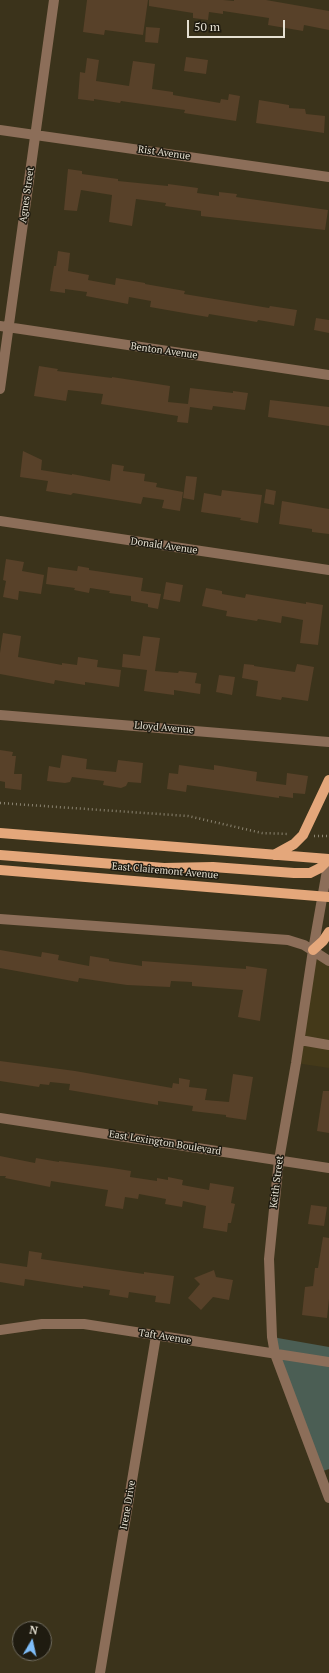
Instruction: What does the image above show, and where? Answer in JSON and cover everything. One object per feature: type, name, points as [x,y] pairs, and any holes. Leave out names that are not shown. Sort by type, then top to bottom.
[{"type":"main road","points":[[272,855],[290,847],[303,835],[329,780]]},
{"type":"main road","points":[[0,833],[329,859]]},
{"type":"main road","points":[[0,855],[164,868],[213,867],[294,873],[310,873],[320,868],[329,859]]},
{"type":"main road","name":"East Clairemont Avenue","points":[[0,870],[327,894]]},
{"type":"main road","points":[[312,950],[323,941],[329,932]]},
{"type":"street","name":"Agnes Street","points":[[0,389],[4,327],[36,135],[54,0]]},
{"type":"street","name":"Rist Avenue","points":[[0,130],[329,177]]},
{"type":"street","name":"Benton Avenue","points":[[4,327],[329,375]]},
{"type":"street","name":"Donald Avenue","points":[[0,521],[329,570]]},
{"type":"street","name":"Lloyd Avenue","points":[[0,715],[329,742]]},
{"type":"street","name":"Keith Street","points":[[329,859],[327,894],[312,950],[300,1040],[279,1160],[269,1259],[272,1337],[275,1354],[329,1498]]},
{"type":"street","points":[[0,918],[288,940],[304,945],[329,961]]},
{"type":"street","points":[[300,1040],[329,1045]]},
{"type":"street","name":"East Lexington Boulevard","points":[[0,1118],[329,1168]]},
{"type":"street","name":"Taft Avenue","points":[[0,1330],[42,1324],[84,1324],[329,1362]]},
{"type":"street","name":"Irene Drive","points":[[100,1673],[156,1336]]},
{"type":"path","points":[[0,803],[188,816],[262,833],[329,836]]},
{"type":"shaded area","points":[[313,950],[329,961],[329,1068],[296,1063]]},
{"type":"green space","points":[[272,1337],[329,1347],[329,1469],[320,1472]]},
{"type":"building","points":[[87,0],[148,0],[143,35],[105,30],[104,35],[83,32]]},
{"type":"building","points":[[149,0],[266,0],[329,11],[329,30],[304,25],[303,31],[268,25],[269,18],[223,11],[223,14],[209,12],[208,20],[193,18],[193,13],[149,6]]},
{"type":"building","points":[[146,27],[160,28],[158,43],[145,42]]},
{"type":"building","points":[[186,57],[208,60],[206,74],[184,71]]},
{"type":"building","points":[[87,58],[99,60],[96,81],[129,86],[133,61],[155,64],[152,89],[173,92],[173,95],[220,103],[221,99],[228,100],[229,94],[240,96],[236,121],[184,113],[185,110],[121,101],[120,103],[94,99],[94,101],[78,99],[80,72],[85,73]]},
{"type":"building","points":[[259,100],[289,105],[289,108],[305,109],[306,114],[325,116],[324,133],[256,123]]},
{"type":"building","points":[[68,169],[82,171],[82,174],[118,179],[118,181],[168,186],[168,184],[198,188],[197,193],[219,196],[219,192],[237,194],[236,197],[328,210],[325,230],[201,216],[201,211],[165,206],[166,203],[136,199],[132,226],[109,222],[112,195],[81,190],[77,211],[64,210]]},
{"type":"building","points":[[58,251],[70,253],[68,271],[89,275],[88,280],[115,285],[116,278],[185,291],[184,294],[269,308],[270,306],[297,310],[294,326],[258,320],[257,322],[209,314],[208,317],[150,307],[151,301],[129,297],[128,304],[86,296],[87,292],[65,289],[65,293],[50,291]]},
{"type":"building","points":[[316,318],[329,320],[329,333],[314,330]]},
{"type":"building","points":[[39,366],[58,369],[57,371],[112,377],[170,386],[168,402],[188,404],[190,388],[233,393],[233,391],[248,393],[245,410],[213,406],[212,410],[190,407],[188,423],[177,422],[178,416],[101,404],[103,394],[68,390],[66,401],[34,396]]},
{"type":"building","points":[[270,400],[329,407],[329,426],[268,417]]},
{"type":"building","points":[[23,451],[42,460],[41,470],[110,481],[112,464],[124,466],[123,471],[145,474],[144,481],[157,483],[156,487],[183,492],[180,511],[162,508],[164,500],[143,497],[141,504],[73,493],[71,495],[46,491],[48,481],[20,477]]},
{"type":"building","points":[[186,476],[197,477],[194,500],[183,498]]},
{"type":"building","points":[[266,489],[276,491],[274,505],[264,503]]},
{"type":"building","points":[[222,490],[262,495],[258,523],[240,520],[241,518],[201,512],[204,493],[221,496]]},
{"type":"building","points":[[282,501],[329,509],[329,534],[312,532],[312,529],[279,524]]},
{"type":"building","points":[[6,559],[24,562],[22,571],[44,575],[41,594],[19,591],[18,600],[3,597],[6,581],[3,580]]},
{"type":"building","points":[[78,566],[89,568],[89,570],[143,578],[141,591],[161,594],[158,609],[148,607],[148,604],[131,601],[131,596],[109,593],[110,591],[90,588],[89,593],[74,590],[75,588],[46,584],[48,567],[77,571]]},
{"type":"building","points":[[166,582],[183,585],[180,602],[163,599]]},
{"type":"building","points":[[206,588],[222,591],[222,594],[245,598],[246,594],[306,604],[306,602],[323,605],[318,645],[300,643],[303,620],[282,616],[281,623],[258,619],[257,621],[226,616],[227,611],[202,606]]},
{"type":"building","points":[[3,633],[21,636],[18,657],[62,665],[62,663],[77,665],[78,657],[98,660],[97,667],[121,670],[119,687],[85,682],[85,685],[55,680],[54,684],[0,674],[0,653]]},
{"type":"building","points":[[143,636],[160,638],[155,671],[197,673],[195,683],[201,684],[200,694],[174,690],[174,695],[144,691],[147,670],[122,667],[123,654],[140,656]]},
{"type":"building","points":[[244,664],[295,672],[297,664],[314,667],[308,701],[282,697],[281,700],[256,696],[258,681],[242,678]]},
{"type":"building","points":[[219,675],[235,677],[232,695],[216,692]]},
{"type":"building","points":[[0,750],[13,752],[12,756],[16,756],[14,774],[22,774],[21,790],[5,788],[5,782],[0,781]]},
{"type":"building","points":[[62,755],[87,759],[86,769],[116,772],[118,760],[143,763],[141,783],[128,782],[126,786],[121,788],[103,785],[104,781],[72,777],[70,782],[65,783],[47,781],[49,766],[60,768]]},
{"type":"building","points":[[179,765],[214,770],[214,765],[257,772],[256,781],[286,785],[287,773],[308,776],[305,794],[293,793],[293,798],[279,796],[279,798],[187,785],[186,792],[167,789],[169,773],[178,774]]},
{"type":"building","points":[[0,950],[41,957],[42,952],[59,955],[58,960],[89,966],[90,956],[109,959],[109,961],[142,966],[142,961],[246,969],[246,966],[267,969],[260,1021],[238,1017],[243,990],[192,986],[192,982],[171,981],[170,987],[127,985],[79,978],[78,982],[0,968]]},
{"type":"building","points":[[0,1061],[75,1071],[172,1088],[173,1083],[179,1084],[179,1078],[190,1080],[189,1087],[207,1089],[205,1100],[229,1102],[233,1074],[253,1077],[246,1120],[226,1117],[226,1115],[192,1111],[193,1106],[158,1101],[158,1105],[69,1090],[70,1084],[50,1082],[49,1085],[40,1084],[39,1087],[0,1081]]},
{"type":"building","points":[[323,1091],[329,1091],[329,1133],[317,1131]]},
{"type":"building","points":[[0,1156],[35,1163],[36,1158],[131,1171],[130,1177],[157,1181],[157,1178],[168,1180],[168,1177],[183,1180],[182,1185],[209,1190],[210,1183],[234,1187],[231,1203],[235,1204],[231,1223],[228,1223],[227,1232],[203,1228],[206,1206],[183,1201],[182,1207],[165,1204],[166,1199],[139,1194],[138,1199],[125,1197],[123,1209],[105,1206],[108,1190],[51,1181],[50,1187],[5,1178],[6,1176],[0,1176]]},
{"type":"building","points":[[311,1205],[327,1207],[324,1226],[308,1224]]},
{"type":"building","points":[[323,1237],[329,1238],[329,1299],[327,1318],[302,1315],[305,1287],[313,1286],[315,1268],[318,1268]]},
{"type":"building","points":[[29,1251],[42,1253],[41,1259],[144,1274],[144,1272],[174,1276],[170,1304],[155,1302],[156,1296],[129,1292],[128,1298],[109,1295],[110,1290],[83,1286],[83,1288],[25,1279],[24,1286],[0,1282],[0,1263],[27,1267]]},
{"type":"building","points":[[214,1270],[216,1277],[233,1280],[229,1300],[213,1297],[201,1310],[188,1298],[200,1284],[194,1278]]}]
